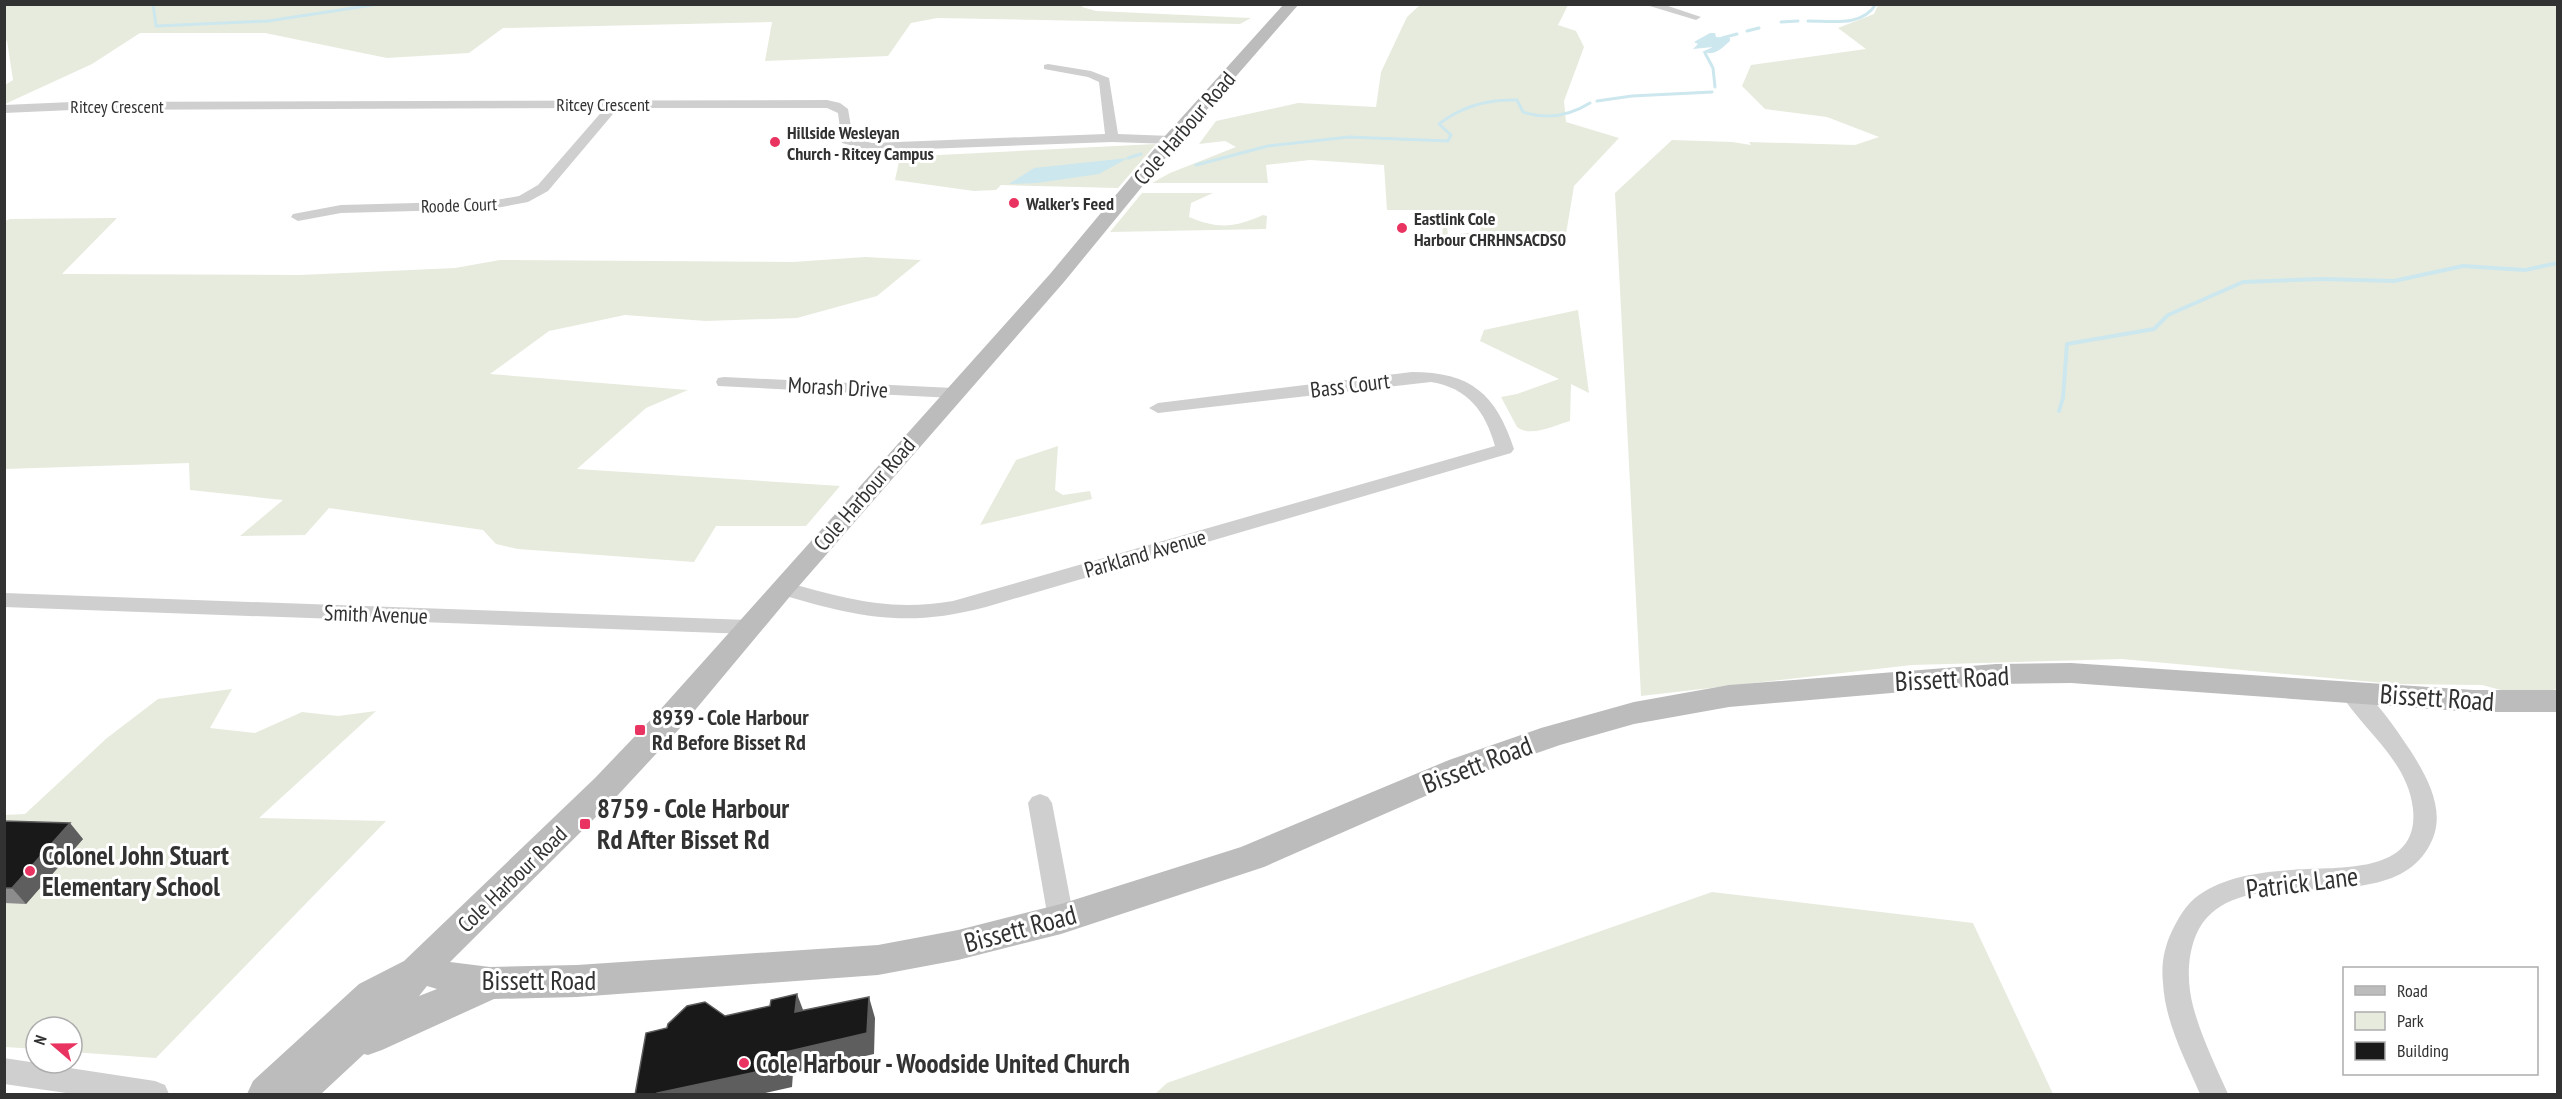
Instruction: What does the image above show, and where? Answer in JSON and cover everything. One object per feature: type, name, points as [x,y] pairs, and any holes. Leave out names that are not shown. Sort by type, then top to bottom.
[{"type":"main road","name":"Cole Harbour Road","points":[[294,1095],[391,1004],[420,968],[606,787],[670,719],[953,393],[1057,278],[1171,140],[1292,4]]},
{"type":"main road","name":"Bissett Road","points":[[420,968],[451,978],[490,983],[600,980],[878,960],[958,945],[1061,920],[1252,857],[1470,765],[1579,728],[1682,702],[1794,689],[1996,674],[2127,676],[2474,700],[2558,701]]},
{"type":"main road","name":"Cole Harbour Road","points":[[267,1095],[372,995],[420,968]]},
{"type":"main road","points":[[337,1056],[406,1019],[490,983]]},
{"type":"street","points":[[1648,4],[1696,17]]},
{"type":"street","points":[[1048,67],[1091,74],[1105,80],[1112,138]]},
{"type":"street","name":"Roode Court","points":[[298,217],[341,208],[487,206],[523,199],[543,188],[615,104]]},
{"type":"street","name":"Ritcey Crescent","points":[[4,109],[72,106],[833,105],[845,114],[847,140],[872,147],[1112,138],[1171,140]]},
{"type":"street","name":"Bass Court","points":[[1158,408],[1412,377],[1438,377],[1457,382],[1475,392],[1492,416],[1505,449]]},
{"type":"street","name":"Morash Drive","points":[[724,382],[953,393]]},
{"type":"street","name":"Parkland Avenue","points":[[782,588],[876,611],[908,613],[979,602],[1505,449]]},
{"type":"street","name":"Smith Avenue","points":[[4,600],[748,627]]},
{"type":"street","name":"Patrick Lane","points":[[2214,1095],[2186,1025],[2176,987],[2178,948],[2192,918],[2201,908],[2225,894],[2260,883],[2304,877],[2357,876],[2390,868],[2413,853],[2425,832],[2423,800],[2413,775],[2380,726],[2350,691]]},
{"type":"street","points":[[1040,803],[1061,920]]},
{"type":"street","points":[[4,1071],[155,1095]]},
{"type":"green space","points":[[1083,4],[1082,7],[1096,11],[1251,18],[1240,24],[937,18],[911,23],[888,56],[765,61],[772,22],[503,28],[469,53],[387,58],[265,33],[140,33],[92,64],[5,104],[5,85],[13,80],[5,40],[5,5]]},
{"type":"green space","points":[[1420,5],[1568,5],[1558,25],[1576,31],[1584,47],[1564,101],[1566,122],[1619,138],[1574,186],[1566,234],[1442,240],[1443,225],[1447,225],[1448,236],[1480,231],[1483,210],[1387,210],[1384,165],[1310,160],[1266,165],[1268,183],[1152,183],[1170,173],[1236,147],[1225,141],[1199,144],[1216,121],[1298,103],[1376,107],[1381,72],[1407,17]]},
{"type":"green space","points":[[1878,5],[2557,5],[2557,689],[2527,697],[2482,685],[2395,684],[2122,659],[1912,665],[1641,696],[1615,193],[1672,140],[1751,145],[1749,142],[1855,145],[1879,137],[1827,117],[1765,109],[1742,86],[1751,65],[1866,49],[1838,28],[1874,14]]},
{"type":"green space","points":[[1156,144],[1118,188],[1001,185],[996,190],[974,191],[895,180],[900,157]]},
{"type":"green space","points":[[1142,193],[1213,193],[1191,203],[1189,217],[1209,224],[1234,225],[1263,215],[1267,216],[1266,229],[1110,232]]},
{"type":"green space","points":[[117,218],[62,274],[300,275],[455,268],[500,260],[793,262],[865,257],[921,260],[877,296],[797,318],[706,321],[625,315],[549,331],[490,374],[688,390],[646,408],[577,469],[840,486],[806,526],[716,526],[694,562],[518,549],[496,544],[483,530],[329,508],[305,535],[240,536],[283,500],[190,490],[189,463],[5,469],[5,221],[10,219]]},
{"type":"green space","points":[[1578,310],[1589,393],[1571,384],[1570,421],[1543,430],[1523,430],[1517,427],[1501,397],[1517,394],[1559,379],[1480,341],[1484,330]]},
{"type":"green space","points":[[1058,446],[1055,490],[1063,495],[1090,491],[1092,499],[980,525],[1016,460]]},
{"type":"green space","points":[[232,689],[210,728],[255,733],[302,712],[338,716],[376,711],[259,818],[386,821],[156,1058],[84,1053],[84,1015],[24,1015],[24,1048],[5,1047],[4,815],[25,814],[107,738],[158,699]]},
{"type":"green space","points":[[1712,892],[1973,923],[2053,1094],[1155,1094],[1167,1083]]},
{"type":"water","points":[[1710,33],[1715,33],[1716,37],[1730,38],[1730,41],[1714,52],[1702,52],[1713,47],[1693,49],[1698,44],[1694,42]]},
{"type":"water","points":[[1128,158],[1099,174],[1037,183],[1009,184],[1034,168]]},
{"type":"building","points":[[4,821],[70,823],[12,888],[4,888]]},
{"type":"building","points":[[797,994],[795,1012],[869,997],[867,1033],[785,1052],[784,1066],[657,1093],[657,1095],[635,1095],[646,1033],[667,1028],[668,1024],[687,1006],[705,1002],[725,1016],[770,1006],[771,1000]]},
{"type":"waterway","points":[[153,4],[156,26],[268,21],[379,4]]},
{"type":"waterway","points":[[1808,21],[1836,22],[1855,19],[1863,16],[1876,4]]},
{"type":"waterway","points":[[1781,22],[1798,21]]},
{"type":"waterway","points":[[1747,31],[1759,28]]},
{"type":"waterway","points":[[1722,38],[1737,34]]},
{"type":"waterway","points":[[1705,53],[1713,68],[1715,87]]},
{"type":"waterway","points":[[1597,101],[1632,96],[1712,92]]},
{"type":"waterway","points":[[1196,165],[1268,146],[1349,137],[1448,141],[1451,135],[1439,124],[1466,108],[1496,101],[1517,100],[1523,112],[1541,116],[1566,114],[1590,103]]},
{"type":"waterway","points":[[1128,158],[1141,154]]},
{"type":"waterway","points":[[2059,411],[2063,398],[2067,344],[2154,329],[2168,315],[2243,282],[2322,279],[2394,281],[2463,266],[2525,270],[2558,263]]},
{"type":"place","name":"Hillside Wesleyan Church - Ritcey Campus","points":[[775,142]]},
{"type":"place","name":"Walker's Feed","points":[[1014,203]]},
{"type":"place","name":"Eastlink Cole Harbour CHRHNSACDS0","points":[[1402,228]]},
{"type":"place","name":"8939 - Cole Harbour Rd Before Bisset Rd","points":[[640,730]]},
{"type":"place","name":"8759 - Cole Harbour Rd After Bisset Rd","points":[[585,824]]},
{"type":"place","name":"Colonel John Stuart Elementary School","points":[[30,871]]},
{"type":"place","name":"Cole Harbour - Woodside United Church","points":[[744,1063]]}]
